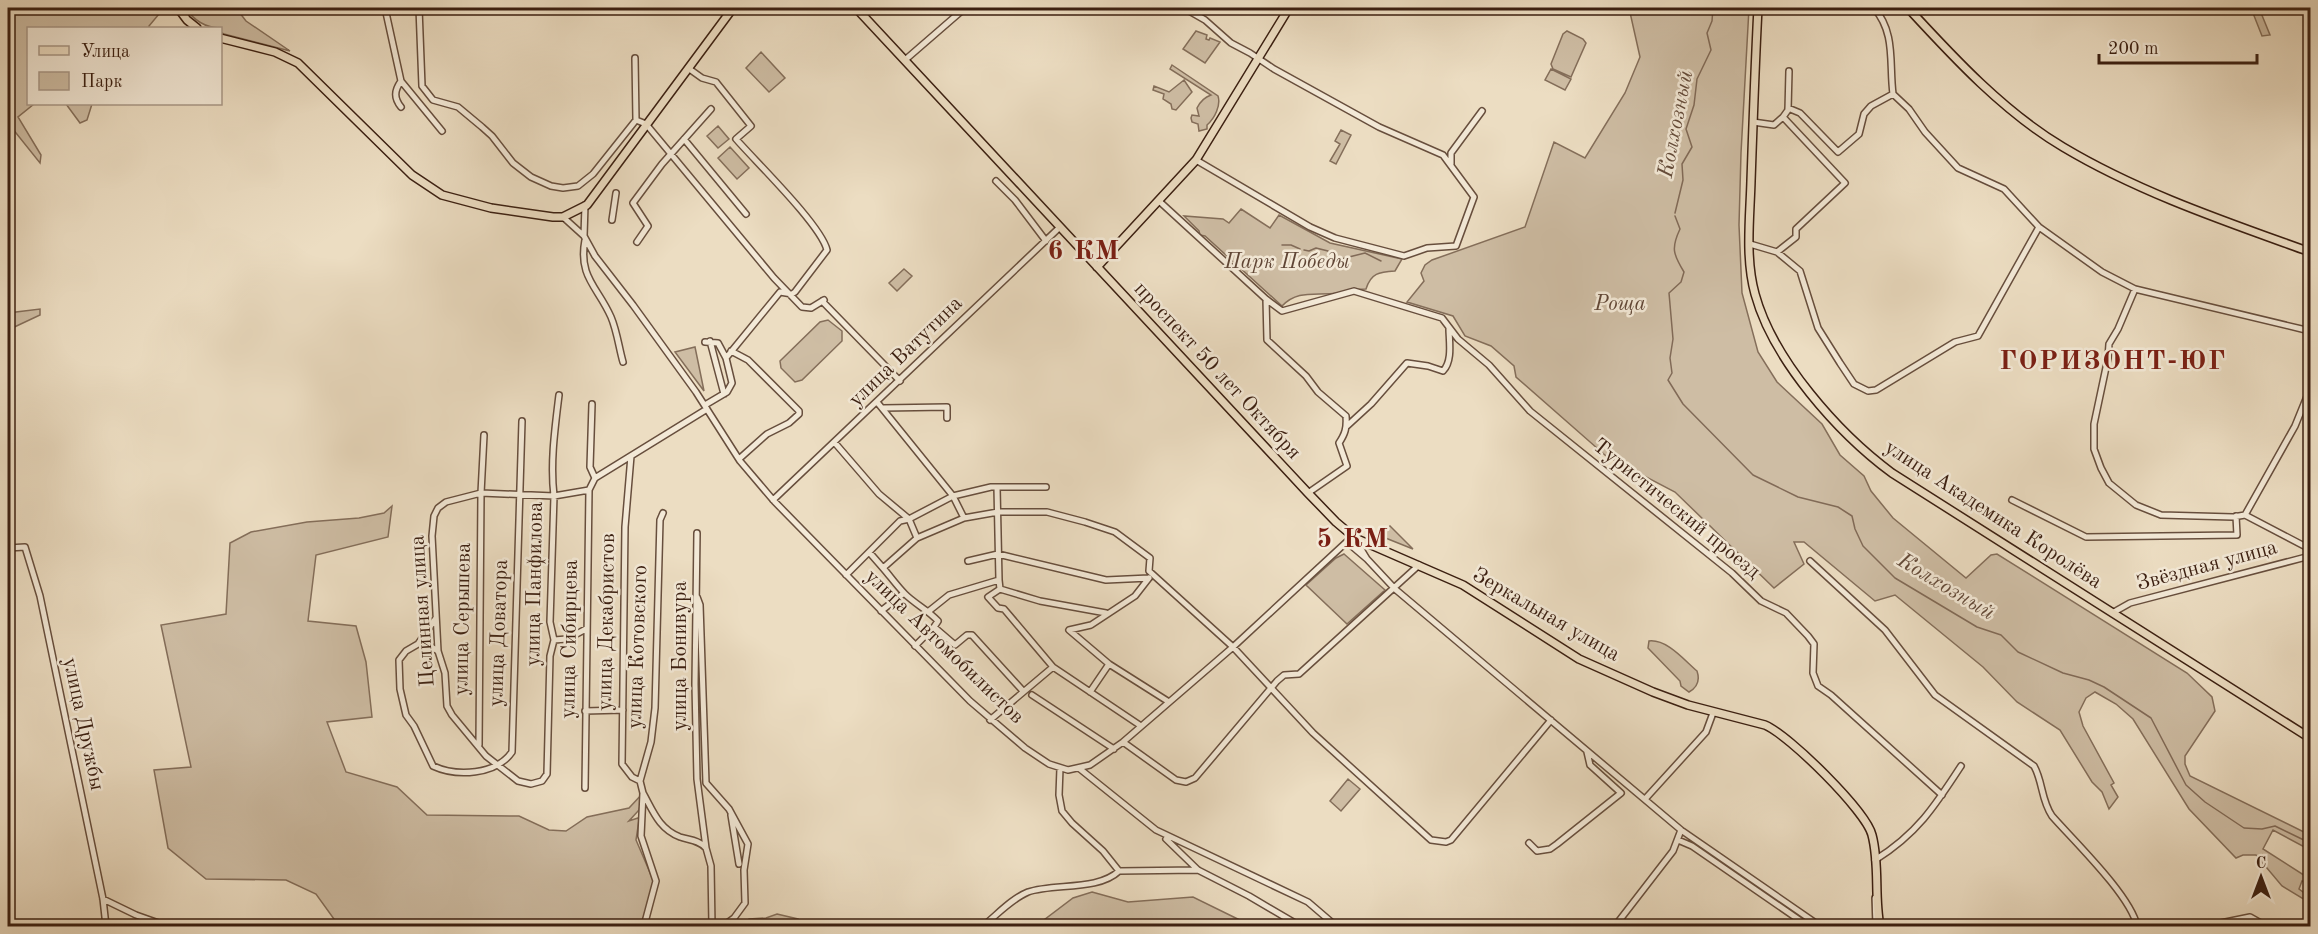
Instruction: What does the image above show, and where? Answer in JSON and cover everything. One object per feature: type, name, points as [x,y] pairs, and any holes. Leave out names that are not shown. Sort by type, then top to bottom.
[{"type":"main road","points":[[178,8],[187,21],[196,27]]},
{"type":"main road","points":[[222,39],[275,52],[298,63],[403,166],[436,193],[497,209],[544,217],[563,217],[585,205],[733,8]]},
{"type":"main road","name":"проспект 50 лет Октября","points":[[856,8],[1350,539]]},
{"type":"main road","points":[[1097,267],[1197,160],[1289,8]]},
{"type":"main road","name":"улица Академика Королёва","points":[[1758,8],[1750,244],[1754,292],[1767,325],[1799,377],[1821,406],[1854,442],[1913,487],[2310,738]]},
{"type":"main road","points":[[1908,8],[2000,99],[2064,148],[2142,187],[2310,252]]},
{"type":"main road","name":"Зеркальная улица","points":[[1350,539],[1419,566],[1476,592],[1579,659],[1653,692],[1713,713],[1765,725],[1776,730],[1793,744],[1866,820],[1873,839],[1878,927]]},
{"type":"street","points":[[385,8],[401,81],[442,131]]},
{"type":"street","points":[[419,8],[422,86],[433,100],[452,105],[492,136],[513,163],[531,177],[551,186],[563,188],[578,186],[593,174],[636,120],[635,58]]},
{"type":"street","points":[[905,60],[965,8]]},
{"type":"street","points":[[1184,8],[1258,59],[1372,123],[1443,155],[1474,196],[1455,246],[1426,248],[1404,256],[1335,238],[1310,227],[1197,160]]},
{"type":"street","points":[[1874,8],[1884,20],[1888,32],[1893,94],[1909,109],[1925,132],[1958,168],[2004,189],[2039,227],[2102,272],[2135,289],[2310,330],[2310,381]]},
{"type":"street","points":[[688,68],[702,78],[716,82],[751,126],[736,139],[824,239],[827,250],[795,292],[792,294],[786,291],[780,292],[726,358]]},
{"type":"street","points":[[1753,122],[1774,125],[1783,117],[1788,108],[1789,71]]},
{"type":"street","points":[[401,81],[396,89],[396,100],[401,107]]},
{"type":"street","points":[[1788,108],[1800,113],[1838,152],[1859,134],[1864,114],[1871,106],[1893,94]]},
{"type":"street","points":[[638,242],[648,226],[633,203],[671,154],[711,110]]},
{"type":"street","points":[[1451,164],[1451,153],[1482,111]]},
{"type":"street","points":[[1777,252],[1796,237],[1796,229],[1845,183],[1783,117]]},
{"type":"street","points":[[636,120],[646,124],[786,291],[805,309],[823,301],[900,381]]},
{"type":"street","points":[[684,139],[746,214]]},
{"type":"street","points":[[996,181],[1015,200],[1046,241]]},
{"type":"street","points":[[612,219],[616,193]]},
{"type":"street","points":[[1159,201],[1266,300],[1267,340],[1306,376],[1318,392],[1346,416],[1347,426]]},
{"type":"street","points":[[585,205],[583,249],[586,272],[612,318],[623,362]]},
{"type":"street","name":"улица Автомобилистов","points":[[563,217],[585,237],[595,256],[706,407],[739,459],[773,500],[990,720],[1024,748],[1060,768],[1080,769]]},
{"type":"street","name":"улица Ватутина","points":[[773,500],[1060,227]]},
{"type":"street","points":[[1750,244],[1777,252],[1800,270],[1818,328],[1854,384],[1868,391],[1876,390],[1955,342],[1978,336],[2039,227]]},
{"type":"street","points":[[2135,289],[2109,344],[2093,434],[2094,449],[2109,483],[2136,505],[2162,515],[2245,515],[2310,549]]},
{"type":"street","name":"Туристический проезд","points":[[1266,300],[1282,311],[1354,291],[1442,318],[1458,339],[1489,365],[1530,411],[1732,573],[1761,601],[1786,613],[1798,624],[1814,644],[1813,673],[1818,686],[1831,695],[1942,795]]},
{"type":"street","points":[[1308,493],[1347,466],[1339,443],[1347,426],[1371,404],[1407,363],[1443,371],[1447,367],[1449,326]]},
{"type":"street","points":[[481,493],[554,496],[589,490],[595,478],[706,407],[723,394],[730,388],[732,383],[726,358],[718,343],[707,342],[723,394]]},
{"type":"street","points":[[731,351],[748,360],[799,411],[799,414],[789,423],[767,434],[739,459]]},
{"type":"street","name":"Звёздная улица","points":[[2245,515],[2295,426],[2310,389]]},
{"type":"street","name":"улица Панфилова","points":[[547,774],[550,656],[554,640],[550,622],[554,435],[559,395]]},
{"type":"street","points":[[878,402],[953,496],[964,518]]},
{"type":"street","points":[[592,404],[590,467],[595,478]]},
{"type":"street","points":[[883,408],[948,407],[947,418]]},
{"type":"street","name":"улица Доватора","points":[[498,766],[505,762],[512,752],[522,421]]},
{"type":"street","name":"улица Серышева","points":[[478,746],[481,493],[484,435]]},
{"type":"street","points":[[835,443],[879,494],[909,519],[917,538]]},
{"type":"street","name":"улица Декабристов","points":[[631,456],[625,527],[622,764],[632,777],[639,781],[643,793]]},
{"type":"street","points":[[997,487],[1000,589]]},
{"type":"street","points":[[846,575],[900,521],[909,519],[953,496],[997,487],[1046,487]]},
{"type":"street","name":"улица Сибирцева","points":[[585,788],[589,490]]},
{"type":"street","name":"Целинная улица","points":[[481,493],[446,502],[438,508],[434,516],[432,536],[438,651],[445,673],[447,706],[478,746],[498,766],[518,781],[531,784],[542,781],[547,774]]},
{"type":"street","points":[[2012,500],[2086,537],[2237,535],[2236,516]]},
{"type":"street","points":[[883,568],[917,538],[964,518],[998,512],[1047,512],[1115,532],[1150,558],[1149,575],[1135,596],[1090,626],[1069,630],[1109,664],[1169,702]]},
{"type":"street","name":"улица Котовского","points":[[639,781],[651,742],[655,708],[660,520],[663,513]]},
{"type":"street","name":"улица Бонивура","points":[[697,533],[695,684],[697,779],[706,848]]},
{"type":"street","points":[[1300,927],[1249,896],[1198,870],[1156,830],[1080,769],[1094,763],[1123,742],[1233,647],[1350,539],[1395,589],[1587,752],[1646,798],[1681,830],[1820,927]]},
{"type":"street","name":"улица Дружбы","points":[[8,548],[25,547],[40,596],[103,899],[106,927]]},
{"type":"street","points":[[1367,559],[1378,549]]},
{"type":"street","points":[[868,552],[904,593],[923,609],[929,611],[938,621],[915,646]]},
{"type":"street","points":[[968,561],[999,554],[1106,580],[1149,575],[1233,647],[1313,733],[1431,840],[1446,842],[1451,840],[1551,720]]},
{"type":"street","name":"Звёздная улица","points":[[2114,612],[2130,603],[2310,556]]},
{"type":"street","points":[[1810,561],[1885,630],[1935,695],[2034,766],[2044,805],[2125,901],[2137,927]]},
{"type":"street","points":[[1123,742],[1176,780],[1186,782],[1195,778],[1284,675],[1299,674],[1419,566]]},
{"type":"street","points":[[929,611],[949,595],[999,580]]},
{"type":"street","points":[[1000,589],[1040,601],[1106,614]]},
{"type":"street","points":[[1000,589],[988,597],[998,608],[1004,609],[1053,667],[1141,726]]},
{"type":"street","points":[[881,611],[904,593]]},
{"type":"street","points":[[697,597],[700,605],[706,783],[729,809],[748,844],[744,870],[745,903],[734,918],[723,927]]},
{"type":"street","points":[[436,618],[418,644],[406,651],[399,660],[400,689],[406,716],[414,726],[433,766],[451,773],[464,773],[498,766]]},
{"type":"street","points":[[934,627],[955,645],[967,635],[972,635],[1023,691]]},
{"type":"street","points":[[554,640],[567,639],[586,629]]},
{"type":"street","points":[[418,644],[426,644],[438,651]]},
{"type":"street","points":[[1090,692],[1109,664]]},
{"type":"street","points":[[990,720],[1053,667]]},
{"type":"street","points":[[1032,695],[1114,749]]},
{"type":"street","points":[[585,711],[623,710]]},
{"type":"street","points":[[1646,798],[1706,732],[1713,713]]},
{"type":"street","points":[[1529,843],[1537,850],[1550,849],[1609,805],[1621,793],[1590,765],[1587,752]]},
{"type":"street","points":[[1875,860],[1898,846],[1916,830],[1961,766]]},
{"type":"street","points":[[1060,768],[1059,795],[1062,811],[1103,851],[1119,871]]},
{"type":"street","points":[[643,793],[659,822],[666,829],[699,842],[706,848],[711,866],[712,927]]},
{"type":"street","points":[[643,793],[641,836],[656,881],[644,927]]},
{"type":"street","points":[[731,808],[739,864]]},
{"type":"street","points":[[1156,830],[1308,902],[1336,927]]},
{"type":"street","points":[[1615,927],[1673,851],[1681,830]]},
{"type":"street","points":[[1678,840],[1692,846],[1808,927]]},
{"type":"street","points":[[983,927],[1017,898],[1031,891],[1086,884],[1114,876],[1119,871],[1198,870]]},
{"type":"street","points":[[103,899],[168,927]]},
{"type":"street","points":[[2206,927],[2250,917],[2266,927]]},
{"type":"street","points":[[1619,921],[1624,927]]},
{"type":"green space","points":[[8,8],[137,8],[140,12],[147,8],[164,8],[149,27],[27,27],[27,105],[33,105],[18,117],[41,155],[40,163],[8,123]]},
{"type":"green space","points":[[186,8],[236,8],[246,21],[290,51],[224,34],[222,27],[210,27],[192,16]]},
{"type":"green space","name":"Роща","points":[[1629,8],[1749,8],[1739,225],[1742,293],[1758,352],[1777,382],[1822,424],[1840,455],[1864,476],[1871,491],[1893,518],[1966,578],[1991,555],[1997,554],[2187,673],[2212,697],[2215,711],[2185,756],[2185,764],[2190,776],[2310,835],[2310,850],[2273,830],[2263,849],[2310,879],[2310,884],[2302,881],[2299,889],[2307,895],[2305,900],[2282,886],[2256,855],[2243,855],[2236,858],[2189,809],[2133,719],[2116,704],[2095,692],[2086,698],[2079,712],[2083,726],[2114,783],[2111,785],[2118,797],[2109,809],[2102,792],[2092,782],[2060,730],[2017,702],[1983,667],[1895,595],[1875,601],[1804,542],[1794,542],[1804,564],[1774,588],[1675,492],[1606,456],[1516,377],[1514,366],[1491,346],[1465,336],[1453,316],[1407,302],[1424,281],[1421,273],[1425,265],[1432,260],[1525,227],[1554,142],[1585,158],[1625,93],[1640,57]]},
{"type":"green space","points":[[2251,8],[2259,8],[2270,35],[2262,36]]},
{"type":"green space","points":[[1196,31],[1207,35],[1206,39],[1210,38],[1220,42],[1205,63],[1183,49]]},
{"type":"green space","points":[[1567,31],[1586,43],[1571,77],[1553,69],[1551,64],[1563,34]]},
{"type":"green space","points":[[761,52],[785,78],[769,92],[746,68]]},
{"type":"green space","points":[[1172,65],[1218,96],[1218,107],[1207,129],[1199,131],[1198,124],[1192,122],[1191,118],[1192,115],[1199,116],[1198,106],[1211,95],[1170,69]]},
{"type":"green space","points":[[1551,69],[1571,79],[1565,90],[1545,80]]},
{"type":"green space","points":[[1184,80],[1192,92],[1176,110],[1172,109],[1171,104],[1163,99],[1164,94],[1153,90],[1154,86],[1169,92]]},
{"type":"green space","points":[[67,105],[92,105],[87,120],[80,123]]},
{"type":"green space","points":[[718,126],[729,139],[718,148],[707,136]]},
{"type":"green space","points":[[1341,130],[1351,135],[1336,164],[1330,161],[1340,144],[1335,141]]},
{"type":"green space","points":[[730,147],[749,168],[737,179],[718,158]]},
{"type":"green space","name":"Парк Победы","points":[[1241,209],[1270,228],[1279,215],[1330,243],[1402,259],[1395,271],[1380,273],[1373,277],[1366,289],[1301,295],[1282,306],[1205,236],[1200,235],[1199,231],[1184,216],[1223,219],[1229,223]]},
{"type":"green space","points":[[904,269],[912,276],[897,291],[889,283]]},
{"type":"green space","points":[[40,309],[40,315],[8,330],[8,313]]},
{"type":"green space","points":[[828,320],[842,331],[842,341],[802,380],[795,382],[781,368],[780,361],[820,322]]},
{"type":"green space","points":[[695,347],[704,391],[675,352]]},
{"type":"green space","points":[[392,506],[388,537],[316,555],[308,621],[356,626],[366,662],[372,717],[327,722],[346,772],[397,787],[427,815],[519,816],[549,830],[566,831],[587,817],[629,808],[643,793],[639,810],[629,821],[638,818],[639,820],[636,840],[654,882],[641,926],[339,926],[316,894],[286,880],[206,879],[168,848],[154,770],[191,767],[161,625],[226,614],[230,543],[251,532],[307,522],[359,518],[384,513]]},
{"type":"green space","points":[[1390,526],[1413,549],[1378,535]]},
{"type":"green space","points":[[1344,554],[1385,590],[1347,624],[1306,585],[1336,558]]},
{"type":"green space","points":[[1649,641],[1656,641],[1669,647],[1697,671],[1698,680],[1694,688],[1689,692],[1681,686],[1680,681],[1648,648]]},
{"type":"green space","points":[[1348,779],[1360,789],[1341,811],[1330,801]]},
{"type":"green space","points":[[1092,892],[1128,902],[1193,897],[1252,926],[1036,926],[1073,898]]},
{"type":"green space","points":[[777,914],[798,919],[804,926],[743,926],[749,919],[766,918]]},
{"type":"waterway","name":"Колхозный","points":[[1675,213],[1683,180],[1682,164],[1692,147],[1686,129],[1694,105],[1697,79],[1711,50],[1707,33],[1712,21],[1713,8]]},
{"type":"waterway","name":"Колхозный","points":[[1675,216],[1680,229],[1674,251],[1684,272],[1681,282],[1669,293],[1673,339],[1670,358],[1672,373],[1668,380],[1683,404],[1753,475],[1798,497],[1838,507],[1852,516],[1863,546],[1895,578],[1977,627],[2001,635],[2018,652],[2063,673],[2104,687],[2151,718],[2186,785],[2205,802],[2244,828],[2262,829],[2275,826],[2310,843]]},
{"type":"waterway","points":[[1282,245],[1291,245],[1300,249]]},
{"type":"waterway","points":[[1304,250],[1309,251],[1316,248],[1328,251],[1331,256],[1341,259],[1365,253],[1381,261]]},
{"type":"district","name":"6 КМ","points":[[1084,251]]},
{"type":"district","name":"ГОРИЗОНТ-ЮГ","points":[[2113,361]]},
{"type":"district","name":"5 КМ","points":[[1353,539]]}]
